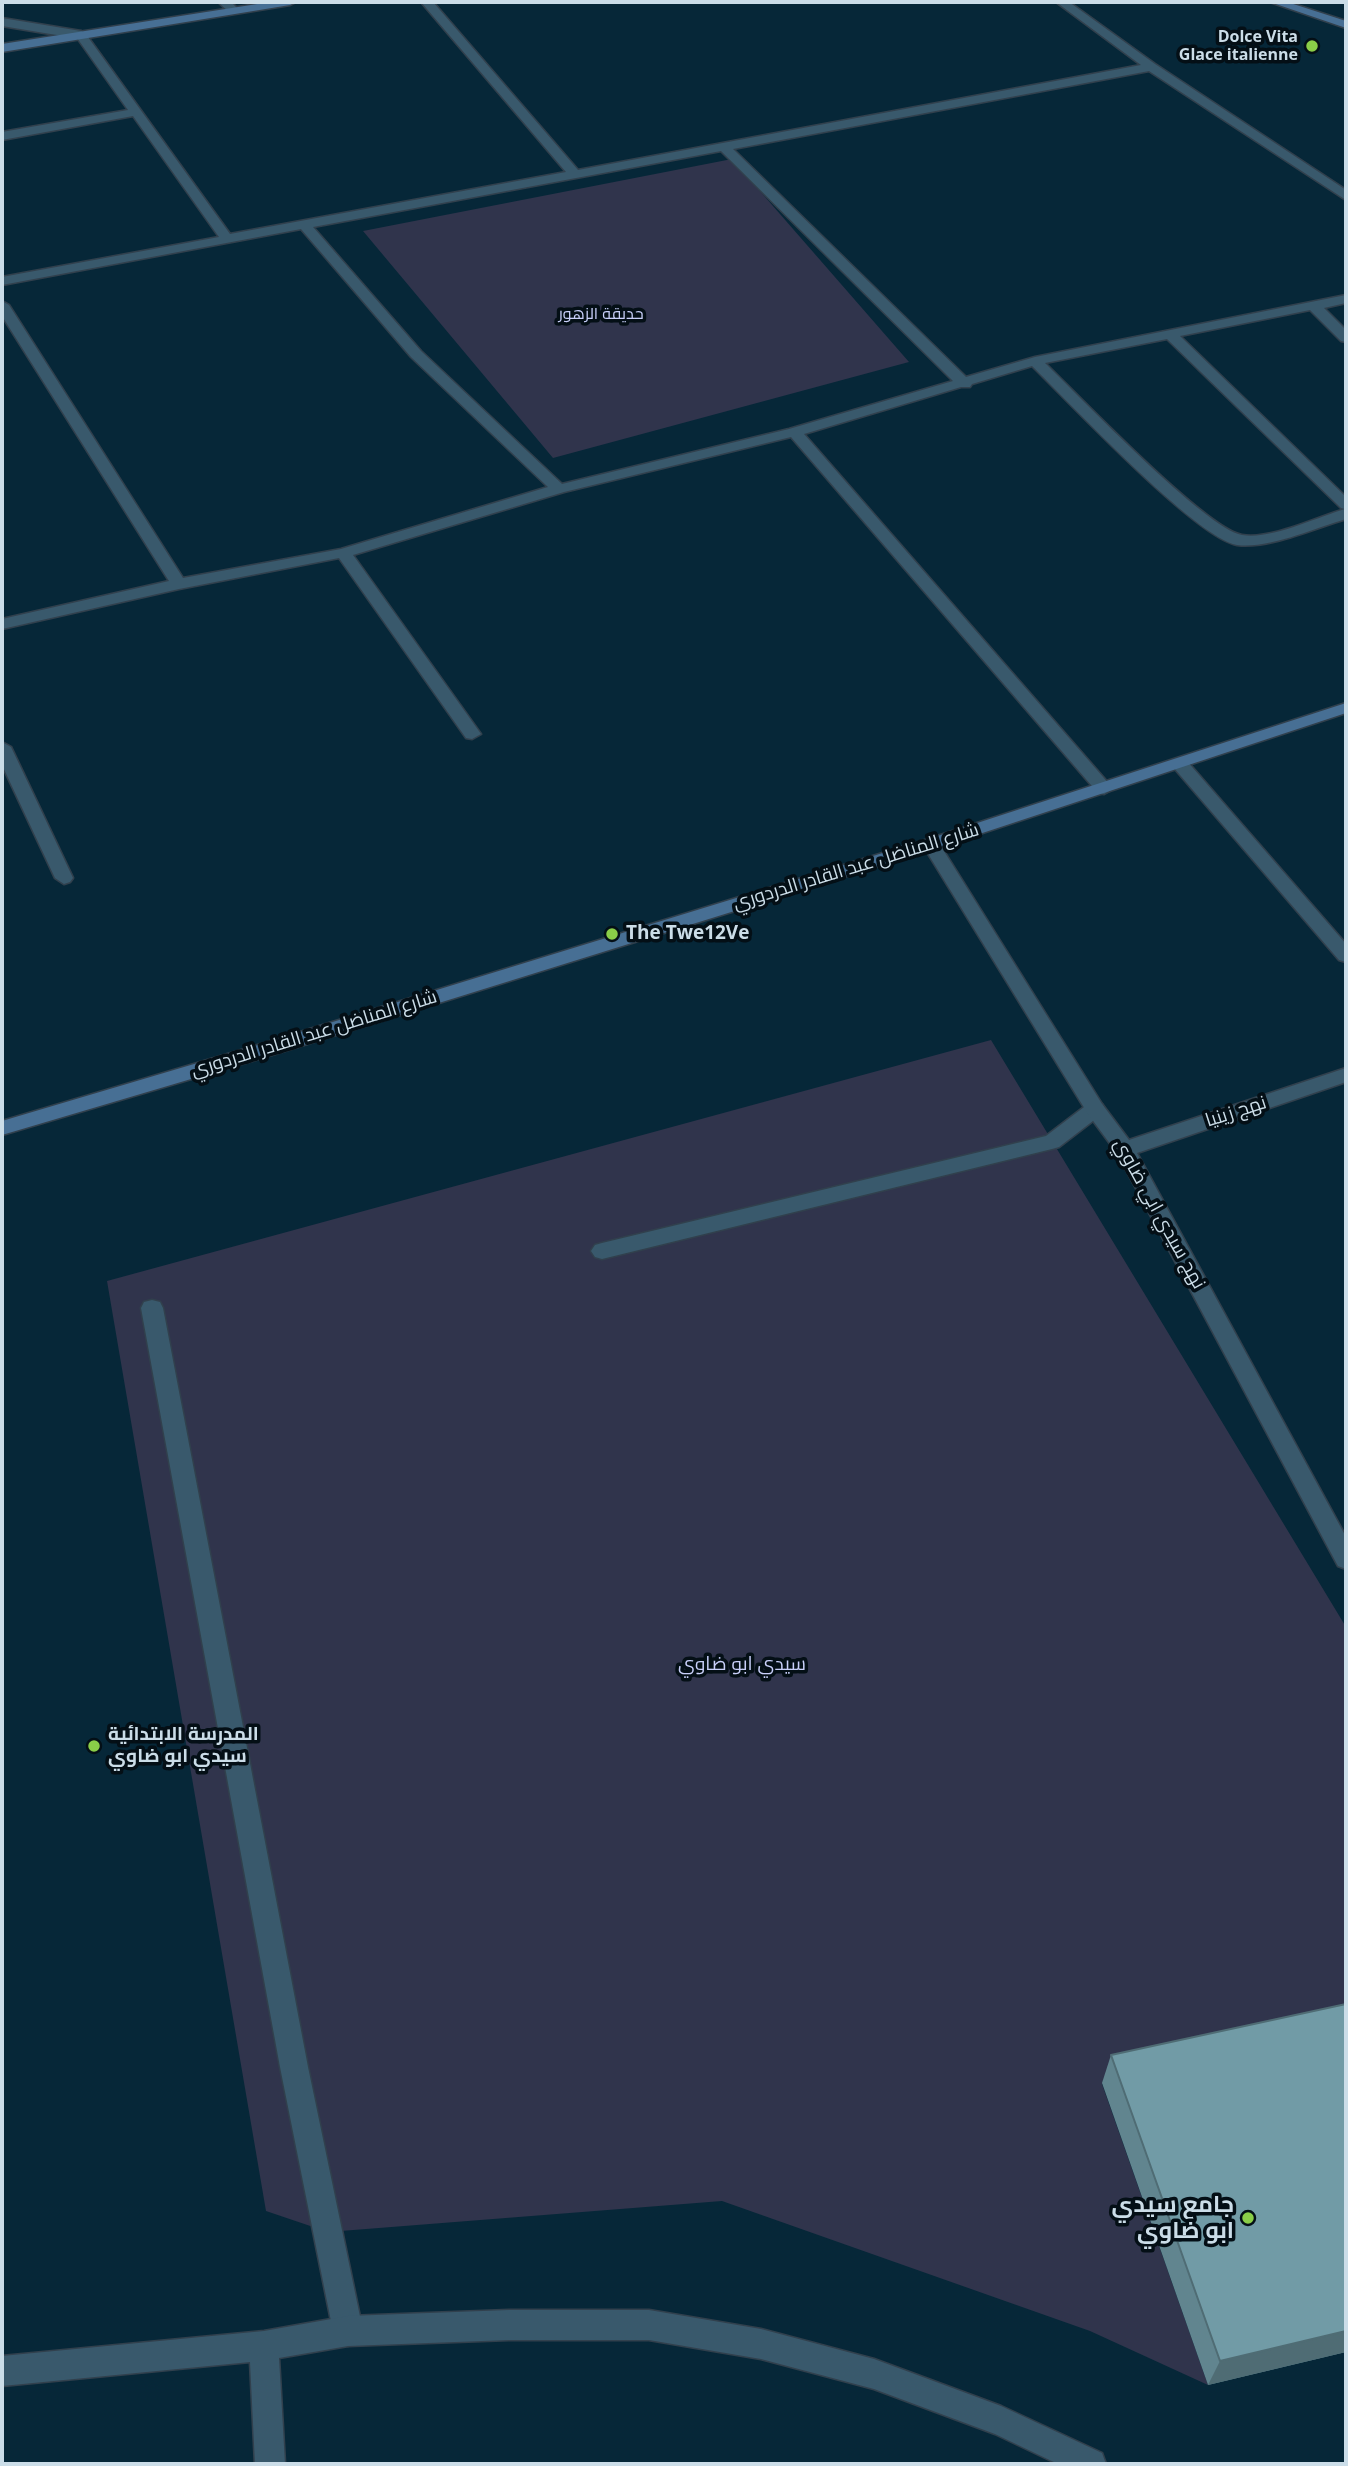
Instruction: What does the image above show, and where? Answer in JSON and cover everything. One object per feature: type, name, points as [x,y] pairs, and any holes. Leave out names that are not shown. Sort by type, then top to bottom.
[{"type":"street","points":[[224,2],[234,11]]},
{"type":"street","points":[[2,48],[290,2]]},
{"type":"street","points":[[427,2],[574,173]]},
{"type":"street","points":[[1062,2],[1151,67],[1346,196]]},
{"type":"street","points":[[1276,2],[1346,25]]},
{"type":"street","points":[[2,22],[81,35],[228,239]]},
{"type":"street","points":[[2,281],[1151,67]]},
{"type":"street","points":[[2,136],[136,112]]},
{"type":"street","points":[[723,146],[964,384]]},
{"type":"street","points":[[305,226],[416,354],[559,489]]},
{"type":"street","points":[[2,624],[179,584],[343,553],[559,489],[794,432],[1035,361],[1346,299]]},
{"type":"street","points":[[2,305],[179,584]]},
{"type":"street","points":[[1313,305],[1346,338]]},
{"type":"street","points":[[1169,333],[1346,505]]},
{"type":"street","points":[[1035,361],[1199,517],[1231,538],[1258,539],[1346,514]]},
{"type":"street","points":[[794,432],[1104,789]]},
{"type":"street","points":[[343,553],[472,734]]},
{"type":"street","name":"شارع المناضل عبد القادر الدردوري","points":[[2,1128],[255,1053],[932,844],[1346,708]]},
{"type":"street","points":[[2,747],[64,878]]},
{"type":"street","points":[[1180,764],[1346,956]]},
{"type":"street","name":"نهج سيدي ابي ضاوي","points":[[932,844],[1095,1109],[1125,1149],[1346,1559]]},
{"type":"street","name":"نهج زينيا","points":[[1125,1149],[1346,1075]]},
{"type":"street","points":[[603,1251],[1052,1142],[1095,1109]]},
{"type":"street","points":[[152,1308],[294,2067],[348,2332]]},
{"type":"street","points":[[2,2371],[264,2346],[348,2332],[509,2325],[649,2325],[761,2344],[874,2374],[1001,2421],[1091,2464]]},
{"type":"street","points":[[264,2346],[270,2464]]},
{"type":"green space","name":"حديقة الزهور","points":[[732,159],[909,362],[553,458],[363,231]]},
{"type":"green space","name":"سيدي ابو ضاوي","points":[[991,1040],[1346,1627],[1346,2030],[1102,2084],[1208,2385],[1090,2331],[722,2201],[328,2232],[266,2211],[107,1281]]},
{"type":"building","name":"جامع سيدي ابو ضاوي","points":[[1346,2004],[1346,2331],[1220,2361],[1111,2055]]},
{"type":"place","name":"Dolce Vita Glace italienne","points":[[1312,46]]},
{"type":"place","name":"The Twe12Ve","points":[[612,934]]},
{"type":"place","name":"المدرسة الابتدائية سيدي ابو ضاوي","points":[[94,1746]]},
{"type":"place","name":"جامع سيدي ابو ضاوي","points":[[1248,2218]]}]
